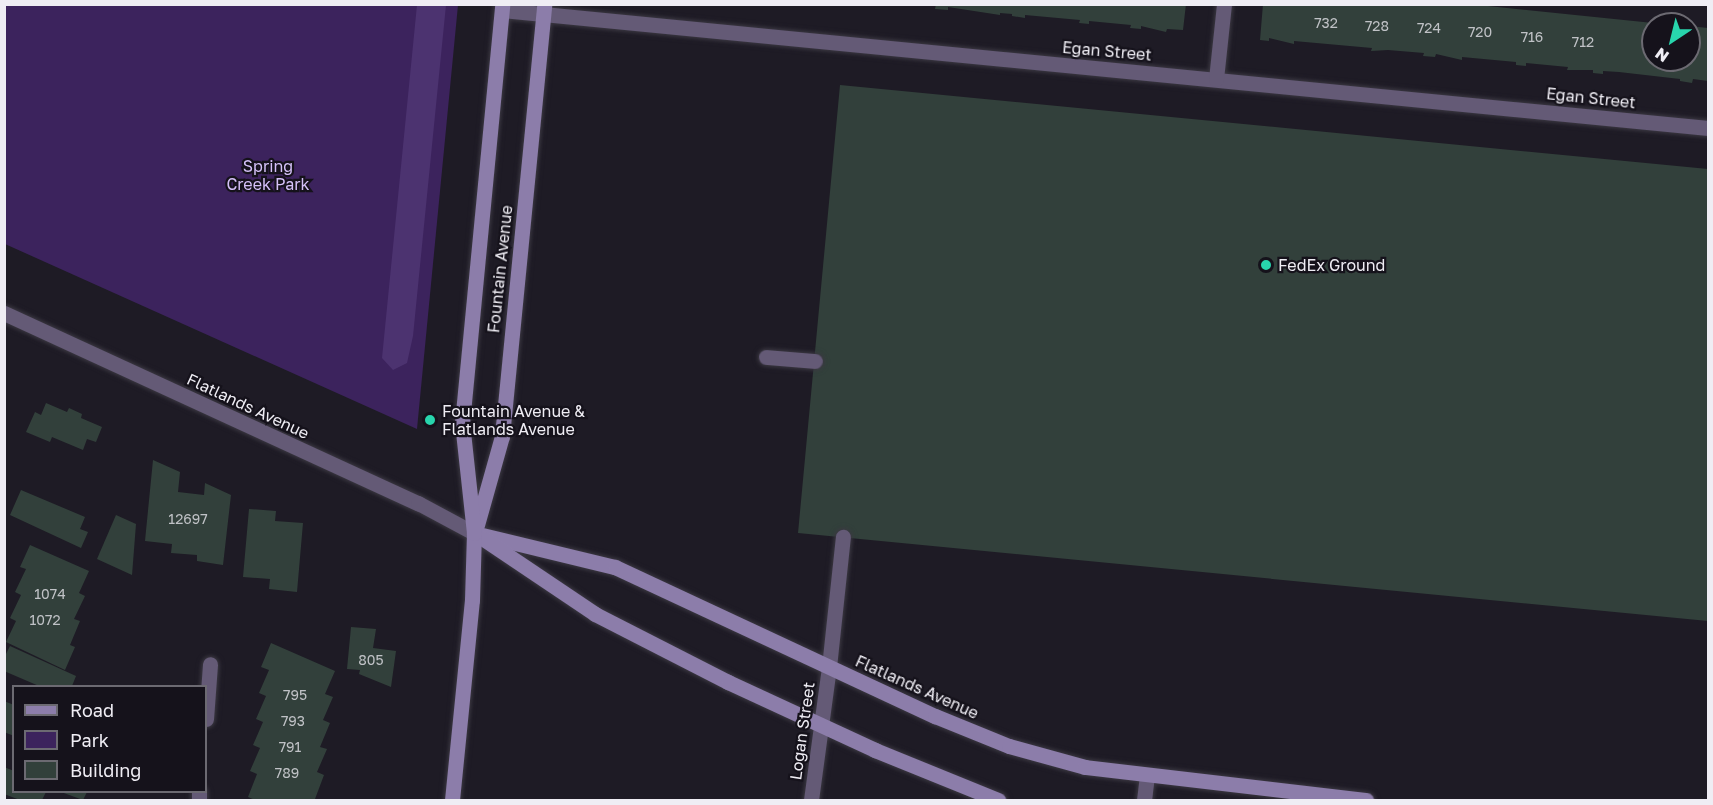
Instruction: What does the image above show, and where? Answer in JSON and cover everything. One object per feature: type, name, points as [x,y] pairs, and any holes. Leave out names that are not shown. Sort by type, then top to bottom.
[{"type":"main road","name":"Fountain Avenue","points":[[452,801],[472,600],[474,533],[462,423],[502,7]]},
{"type":"main road","name":"Fountain Avenue","points":[[474,533],[502,436],[543,9]]},
{"type":"main road","name":"Flatlands Avenue","points":[[474,533],[615,567],[830,667],[1009,746],[1085,768],[1366,801]]},
{"type":"main road","name":"Flatlands Avenue","points":[[474,533],[595,614],[821,727],[998,801]]},
{"type":"street","points":[[1216,79],[1224,4]]},
{"type":"street","name":"Egan Street","points":[[502,7],[543,9],[1708,128]]},
{"type":"street","name":"Flatlands Avenue","points":[[4,313],[418,503],[474,533]]},
{"type":"street","points":[[766,357],[815,361]]},
{"type":"street","name":"Logan Street","points":[[811,801],[830,667],[843,537]]},
{"type":"street","points":[[207,705],[210,664]]},
{"type":"street","points":[[1144,801],[1147,777]]},
{"type":"green space","name":"Spring Creek Park","points":[[5,5],[458,5],[417,429],[5,244]]},
{"type":"shaded area","points":[[417,5],[446,5],[413,336],[407,363],[393,370],[382,358]]},
{"type":"building","points":[[936,4],[1186,4],[1183,30],[1167,29],[1166,32],[1141,26],[1141,29],[1130,28],[1131,25],[1089,21],[1089,24],[1079,23],[1080,20],[1025,15],[1025,18],[1012,16],[1012,14],[1000,13],[1000,15],[948,7],[948,10],[935,9]]},
{"type":"building","points":[[1263,4],[1469,4],[1641,22],[1641,72],[1701,72],[1701,27],[1708,28],[1708,81],[1693,79],[1692,83],[1680,81],[1680,79],[1619,72],[1603,71],[1603,74],[1593,73],[1593,70],[1567,70],[1568,67],[1526,63],[1526,66],[1516,65],[1516,62],[1462,57],[1462,60],[1436,54],[1435,57],[1423,56],[1424,53],[1371,51],[1372,48],[1294,41],[1294,44],[1269,38],[1269,41],[1260,40]]},
{"type":"building","name":"FedEx Ground","points":[[840,85],[1708,169],[1708,621],[798,533]]},
{"type":"building","points":[[46,403],[67,412],[69,408],[82,414],[81,418],[102,427],[96,442],[87,439],[83,450],[52,437],[50,442],[26,432],[35,412],[41,415]]},
{"type":"building","points":[[153,460],[180,472],[178,492],[204,495],[205,483],[231,495],[223,565],[197,561],[197,555],[171,553],[172,544],[145,541]]},
{"type":"building","points":[[21,490],[85,517],[80,529],[88,532],[81,548],[10,515]]},
{"type":"building","points":[[249,509],[276,511],[275,521],[303,523],[297,592],[269,589],[270,579],[243,577]]},
{"type":"building","points":[[116,515],[136,524],[132,575],[97,559]]},
{"type":"building","points":[[30,545],[89,571],[79,593],[85,596],[74,619],[80,621],[70,645],[75,647],[65,670],[6,642],[16,621],[10,618],[21,595],[15,592],[26,569],[20,567]]},
{"type":"building","points":[[351,627],[376,629],[373,648],[396,651],[391,687],[359,674],[360,670],[347,669]]},
{"type":"building","points":[[271,643],[335,671],[325,694],[333,697],[323,720],[330,723],[320,747],[327,749],[317,772],[324,775],[315,799],[319,800],[255,800],[248,797],[257,774],[250,771],[260,748],[253,745],[263,722],[256,719],[266,696],[259,693],[269,670],[261,667]]},
{"type":"building","points":[[10,646],[76,676],[72,685],[37,685],[4,671],[4,658]]},
{"type":"building","points":[[4,701],[12,704],[12,735],[4,732]]},
{"type":"building","points":[[4,767],[12,770],[12,793],[46,793],[42,800],[20,800],[4,794]]},
{"type":"building","points":[[64,793],[86,793],[83,800]]},
{"type":"place","name":"FedEx Ground","points":[[1266,265]]},
{"type":"place","name":"Fountain Avenue & Flatlands Avenue","points":[[430,420]]}]
